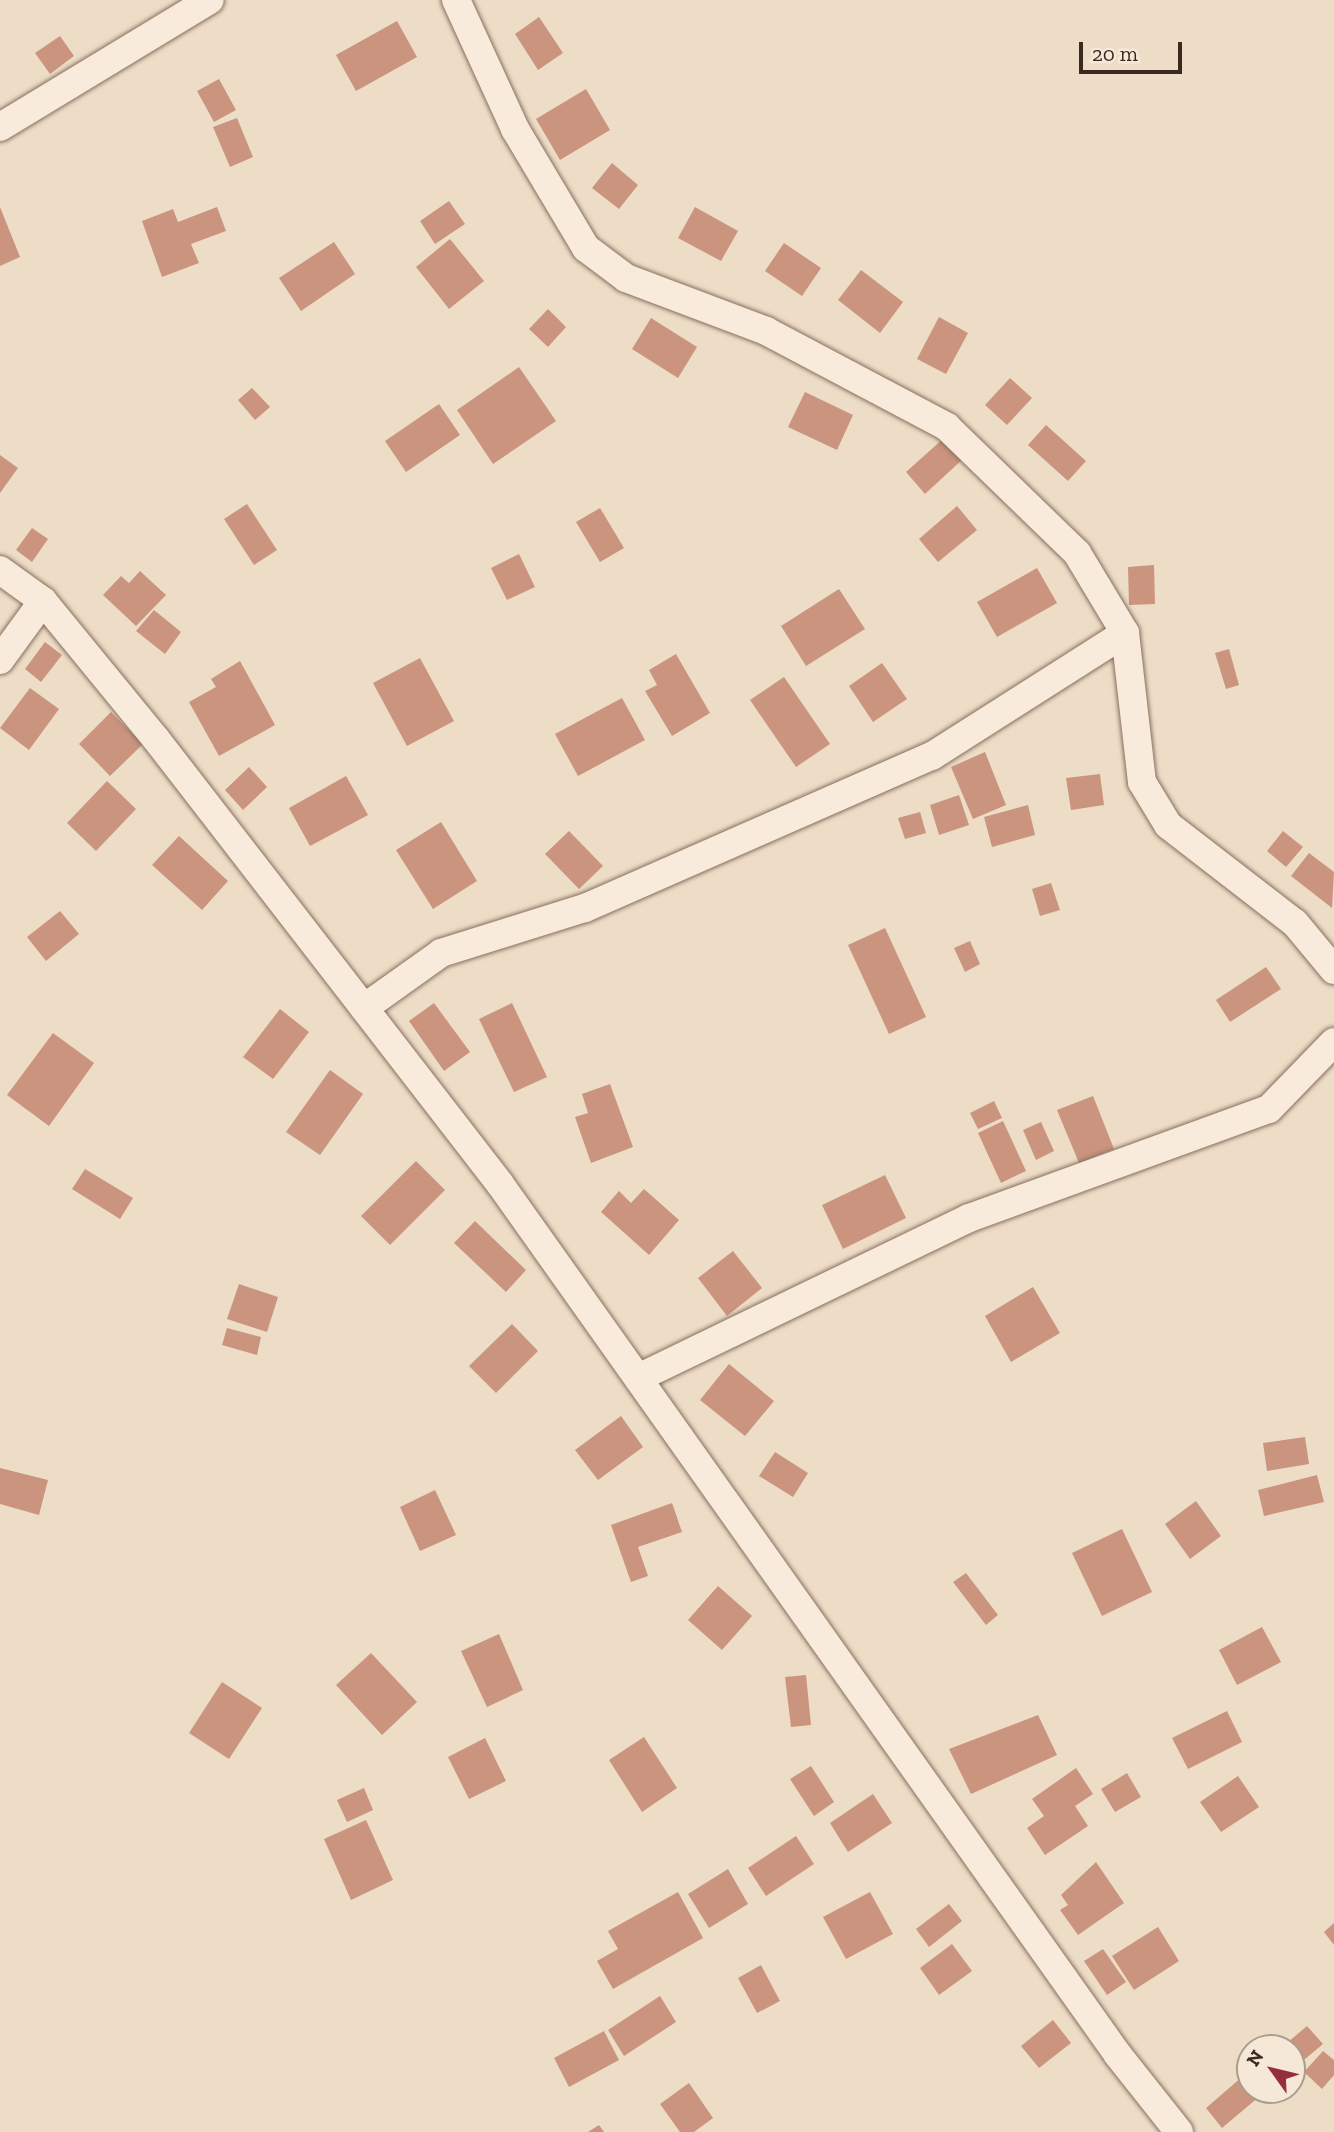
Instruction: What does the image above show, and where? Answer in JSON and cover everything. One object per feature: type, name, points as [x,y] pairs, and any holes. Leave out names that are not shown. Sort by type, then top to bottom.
[{"type":"street","points":[[0,127],[210,0]]},
{"type":"street","points":[[456,0],[515,129],[586,248],[626,278],[766,331],[947,427],[1077,553],[1125,633],[1142,782],[1168,825],[1295,923],[1334,970]]},
{"type":"street","points":[[0,570],[43,601],[500,1184],[1118,2055],[1180,2132]]},
{"type":"street","points":[[0,660],[43,601]]},
{"type":"street","points":[[364,1008],[441,953],[585,908],[932,756],[1125,633]]},
{"type":"street","points":[[638,1378],[969,1218],[1269,1109],[1334,1042]]},
{"type":"building","points":[[539,17],[563,53],[538,70],[515,34]]},
{"type":"building","points":[[397,21],[417,57],[356,91],[336,55]]},
{"type":"building","points":[[60,36],[74,56],[50,74],[35,53]]},
{"type":"building","points":[[219,79],[236,110],[214,122],[197,91]]},
{"type":"building","points":[[586,89],[610,130],[560,160],[536,119]]},
{"type":"building","points":[[237,118],[253,157],[230,167],[213,127]]},
{"type":"building","points":[[612,163],[638,185],[619,209],[592,188]]},
{"type":"building","points":[[449,201],[465,224],[435,244],[420,221]]},
{"type":"building","points":[[0,207],[20,257],[0,266]]},
{"type":"building","points":[[217,207],[226,231],[191,244],[199,263],[162,277],[142,221],[173,209],[178,222]]},
{"type":"building","points":[[695,207],[738,231],[721,261],[678,238]]},
{"type":"building","points":[[450,239],[484,281],[449,309],[416,267]]},
{"type":"building","points":[[334,242],[355,274],[301,311],[279,278]]},
{"type":"building","points":[[784,243],[821,268],[802,296],[765,271]]},
{"type":"building","points":[[861,270],[903,302],[880,333],[838,300]]},
{"type":"building","points":[[548,309],[566,327],[548,347],[529,329]]},
{"type":"building","points":[[939,317],[968,333],[946,374],[917,359]]},
{"type":"building","points":[[651,318],[697,347],[678,378],[632,349]]},
{"type":"building","points":[[519,367],[556,421],[493,464],[457,410]]},
{"type":"building","points":[[1010,378],[1032,398],[1007,425],[985,405]]},
{"type":"building","points":[[252,388],[270,407],[255,420],[238,400]]},
{"type":"building","points":[[805,392],[853,415],[837,450],[788,427]]},
{"type":"building","points":[[439,404],[460,435],[406,472],[385,441]]},
{"type":"building","points":[[1046,425],[1086,461],[1068,481],[1028,445]]},
{"type":"building","points":[[945,437],[964,458],[925,494],[906,472]]},
{"type":"building","points":[[0,455],[18,468],[0,493]]},
{"type":"building","points":[[247,504],[277,550],[254,565],[224,519]]},
{"type":"building","points":[[957,506],[977,530],[938,562],[919,539]]},
{"type":"building","points":[[600,508],[624,548],[600,562],[576,522]]},
{"type":"building","points":[[32,528],[48,539],[32,562],[16,550]]},
{"type":"building","points":[[519,554],[535,587],[507,600],[491,568]]},
{"type":"building","points":[[1154,565],[1155,604],[1129,605],[1128,567]]},
{"type":"building","points":[[1037,568],[1057,603],[997,637],[977,602]]},
{"type":"building","points":[[140,571],[166,595],[136,626],[103,595],[121,576],[129,583]]},
{"type":"building","points":[[839,589],[865,629],[806,666],[781,626]]},
{"type":"building","points":[[154,610],[181,632],[165,654],[136,631]]},
{"type":"building","points":[[45,642],[62,655],[41,682],[25,669]]},
{"type":"building","points":[[1229,649],[1239,685],[1226,689],[1215,653]]},
{"type":"building","points":[[676,654],[710,713],[672,736],[645,691],[657,685],[649,670]]},
{"type":"building","points":[[420,658],[454,721],[407,746],[373,683]]},
{"type":"building","points":[[240,661],[275,725],[219,756],[189,702],[216,687],[211,679]]},
{"type":"building","points":[[882,663],[907,699],[873,722],[849,686]]},
{"type":"building","points":[[784,677],[830,744],[796,767],[750,700]]},
{"type":"building","points":[[30,688],[59,709],[29,750],[0,728]]},
{"type":"building","points":[[622,698],[645,740],[578,776],[555,734]]},
{"type":"building","points":[[111,712],[143,744],[110,776],[79,744]]},
{"type":"building","points":[[985,752],[1006,805],[973,819],[951,767]]},
{"type":"building","points":[[249,767],[267,787],[243,810],[225,790]]},
{"type":"building","points":[[1100,774],[1104,805],[1071,810],[1066,778]]},
{"type":"building","points":[[346,776],[368,815],[310,846],[289,808]]},
{"type":"building","points":[[107,781],[136,809],[96,851],[67,823]]},
{"type":"building","points":[[959,795],[969,825],[939,835],[930,805]]},
{"type":"building","points":[[1028,805],[1035,835],[992,847],[984,817]]},
{"type":"building","points":[[920,812],[926,833],[905,839],[898,818]]},
{"type":"building","points":[[441,822],[477,881],[433,909],[396,850]]},
{"type":"building","points":[[569,831],[603,866],[579,889],[545,854]]},
{"type":"building","points":[[1283,831],[1303,847],[1286,867],[1267,851]]},
{"type":"building","points":[[179,836],[228,881],[202,910],[152,865]]},
{"type":"building","points":[[1309,853],[1334,872],[1332,908],[1291,876]]},
{"type":"building","points":[[1051,883],[1060,910],[1040,916],[1032,889]]},
{"type":"building","points":[[60,911],[79,934],[46,961],[27,937]]},
{"type":"building","points":[[885,928],[926,1017],[889,1034],[848,945]]},
{"type":"building","points":[[970,941],[980,964],[965,972],[954,948]]},
{"type":"building","points":[[1266,967],[1281,989],[1230,1022],[1216,1000]]},
{"type":"building","points":[[434,1003],[470,1052],[444,1071],[409,1021]]},
{"type":"building","points":[[512,1003],[547,1077],[514,1092],[479,1019]]},
{"type":"building","points":[[280,1009],[309,1032],[273,1079],[243,1057]]},
{"type":"building","points":[[53,1033],[94,1063],[49,1126],[7,1095]]},
{"type":"building","points":[[330,1070],[363,1094],[320,1155],[286,1132]]},
{"type":"building","points":[[610,1084],[633,1147],[591,1163],[575,1117],[588,1113],[582,1094]]},
{"type":"building","points":[[1093,1096],[1114,1149],[1079,1163],[1057,1110]]},
{"type":"building","points":[[994,1101],[1002,1118],[978,1129],[970,1113]]},
{"type":"building","points":[[1003,1121],[1026,1171],[1001,1183],[978,1133]]},
{"type":"building","points":[[1041,1122],[1054,1151],[1036,1160],[1023,1130]]},
{"type":"building","points":[[416,1161],[445,1190],[390,1245],[361,1216]]},
{"type":"building","points":[[85,1169],[133,1198],[120,1219],[72,1189]]},
{"type":"building","points":[[885,1175],[906,1218],[843,1249],[822,1205]]},
{"type":"building","points":[[644,1189],[679,1220],[649,1255],[601,1212],[619,1191],[631,1203]]},
{"type":"building","points":[[475,1221],[526,1270],[506,1292],[454,1243]]},
{"type":"building","points":[[733,1251],[762,1288],[727,1316],[698,1278]]},
{"type":"building","points":[[239,1284],[278,1297],[267,1332],[227,1319]]},
{"type":"building","points":[[1033,1287],[1060,1333],[1011,1362],[985,1316]]},
{"type":"building","points":[[512,1324],[538,1351],[496,1393],[469,1366]]},
{"type":"building","points":[[227,1328],[261,1337],[257,1355],[222,1345]]},
{"type":"building","points":[[729,1364],[774,1401],[745,1436],[700,1400]]},
{"type":"building","points":[[621,1416],[643,1447],[598,1480],[575,1450]]},
{"type":"building","points":[[1305,1437],[1309,1464],[1267,1471],[1263,1443]]},
{"type":"building","points":[[775,1452],[808,1473],[793,1497],[759,1476]]},
{"type":"building","points":[[0,1468],[48,1480],[39,1515],[0,1504]]},
{"type":"building","points":[[1317,1475],[1324,1502],[1264,1516],[1258,1490]]},
{"type":"building","points":[[435,1490],[456,1535],[420,1551],[400,1507]]},
{"type":"building","points":[[1196,1501],[1221,1536],[1190,1559],[1165,1524]]},
{"type":"building","points":[[672,1503],[682,1532],[638,1547],[648,1576],[631,1582],[611,1525]]},
{"type":"building","points":[[1122,1529],[1152,1592],[1102,1616],[1072,1553]]},
{"type":"building","points":[[966,1573],[998,1615],[986,1625],[953,1582]]},
{"type":"building","points":[[718,1586],[752,1616],[722,1650],[688,1620]]},
{"type":"building","points":[[1262,1627],[1281,1662],[1237,1685],[1219,1650]]},
{"type":"building","points":[[499,1634],[523,1690],[487,1707],[461,1651]]},
{"type":"building","points":[[371,1653],[417,1702],[382,1735],[336,1685]]},
{"type":"building","points":[[806,1675],[811,1725],[791,1727],[785,1677]]},
{"type":"building","points":[[222,1682],[262,1708],[229,1759],[189,1733]]},
{"type":"building","points":[[1227,1711],[1242,1742],[1188,1769],[1172,1738]]},
{"type":"building","points":[[1038,1715],[1057,1755],[971,1794],[949,1749]]},
{"type":"building","points":[[644,1737],[677,1788],[642,1812],[609,1760]]},
{"type":"building","points":[[485,1738],[506,1781],[469,1799],[448,1757]]},
{"type":"building","points":[[811,1766],[834,1802],[814,1816],[790,1779]]},
{"type":"building","points":[[1076,1768],[1093,1794],[1075,1806],[1088,1826],[1045,1855],[1027,1828],[1044,1816],[1032,1799]]},
{"type":"building","points":[[1127,1773],[1141,1797],[1115,1812],[1101,1789]]},
{"type":"building","points":[[1238,1776],[1259,1807],[1221,1832],[1200,1802]]},
{"type":"building","points":[[364,1788],[373,1810],[347,1822],[337,1800]]},
{"type":"building","points":[[873,1794],[892,1823],[848,1852],[830,1823]]},
{"type":"building","points":[[366,1820],[393,1880],[351,1900],[324,1839]]},
{"type":"building","points":[[796,1836],[814,1864],[766,1896],[748,1868]]},
{"type":"building","points":[[1096,1862],[1124,1903],[1078,1935],[1060,1910],[1068,1905],[1061,1895]]},
{"type":"building","points":[[728,1869],[748,1904],[709,1928],[688,1894]]},
{"type":"building","points":[[678,1892],[703,1938],[613,1989],[597,1961],[618,1949],[608,1931]]},
{"type":"building","points":[[870,1892],[893,1934],[846,1959],[823,1917]]},
{"type":"building","points":[[949,1904],[962,1921],[929,1947],[916,1929]]},
{"type":"building","points":[[1334,1923],[1334,1945],[1324,1932]]},
{"type":"building","points":[[1158,1927],[1179,1961],[1134,1990],[1112,1956]]},
{"type":"building","points":[[952,1944],[972,1971],[939,1995],[920,1968]]},
{"type":"building","points":[[1103,1949],[1126,1982],[1107,1995],[1084,1961]]},
{"type":"building","points":[[761,1965],[780,2001],[757,2013],[738,1978]]},
{"type":"building","points":[[660,1996],[676,2022],[624,2056],[608,2030]]},
{"type":"building","points":[[1053,2020],[1071,2043],[1039,2068],[1021,2046]]},
{"type":"building","points":[[1307,2026],[1323,2044],[1306,2058],[1306,2034],[1298,2034]]},
{"type":"building","points":[[604,2031],[619,2060],[569,2087],[554,2058]]},
{"type":"building","points":[[1323,2051],[1334,2060],[1334,2075],[1322,2089],[1306,2074],[1306,2070]]},
{"type":"building","points":[[1236,2082],[1236,2104],[1250,2104],[1222,2128],[1206,2108]]},
{"type":"building","points":[[689,2083],[713,2118],[694,2132],[680,2132],[660,2104]]},
{"type":"building","points":[[599,2125],[604,2132],[588,2132]]}]
